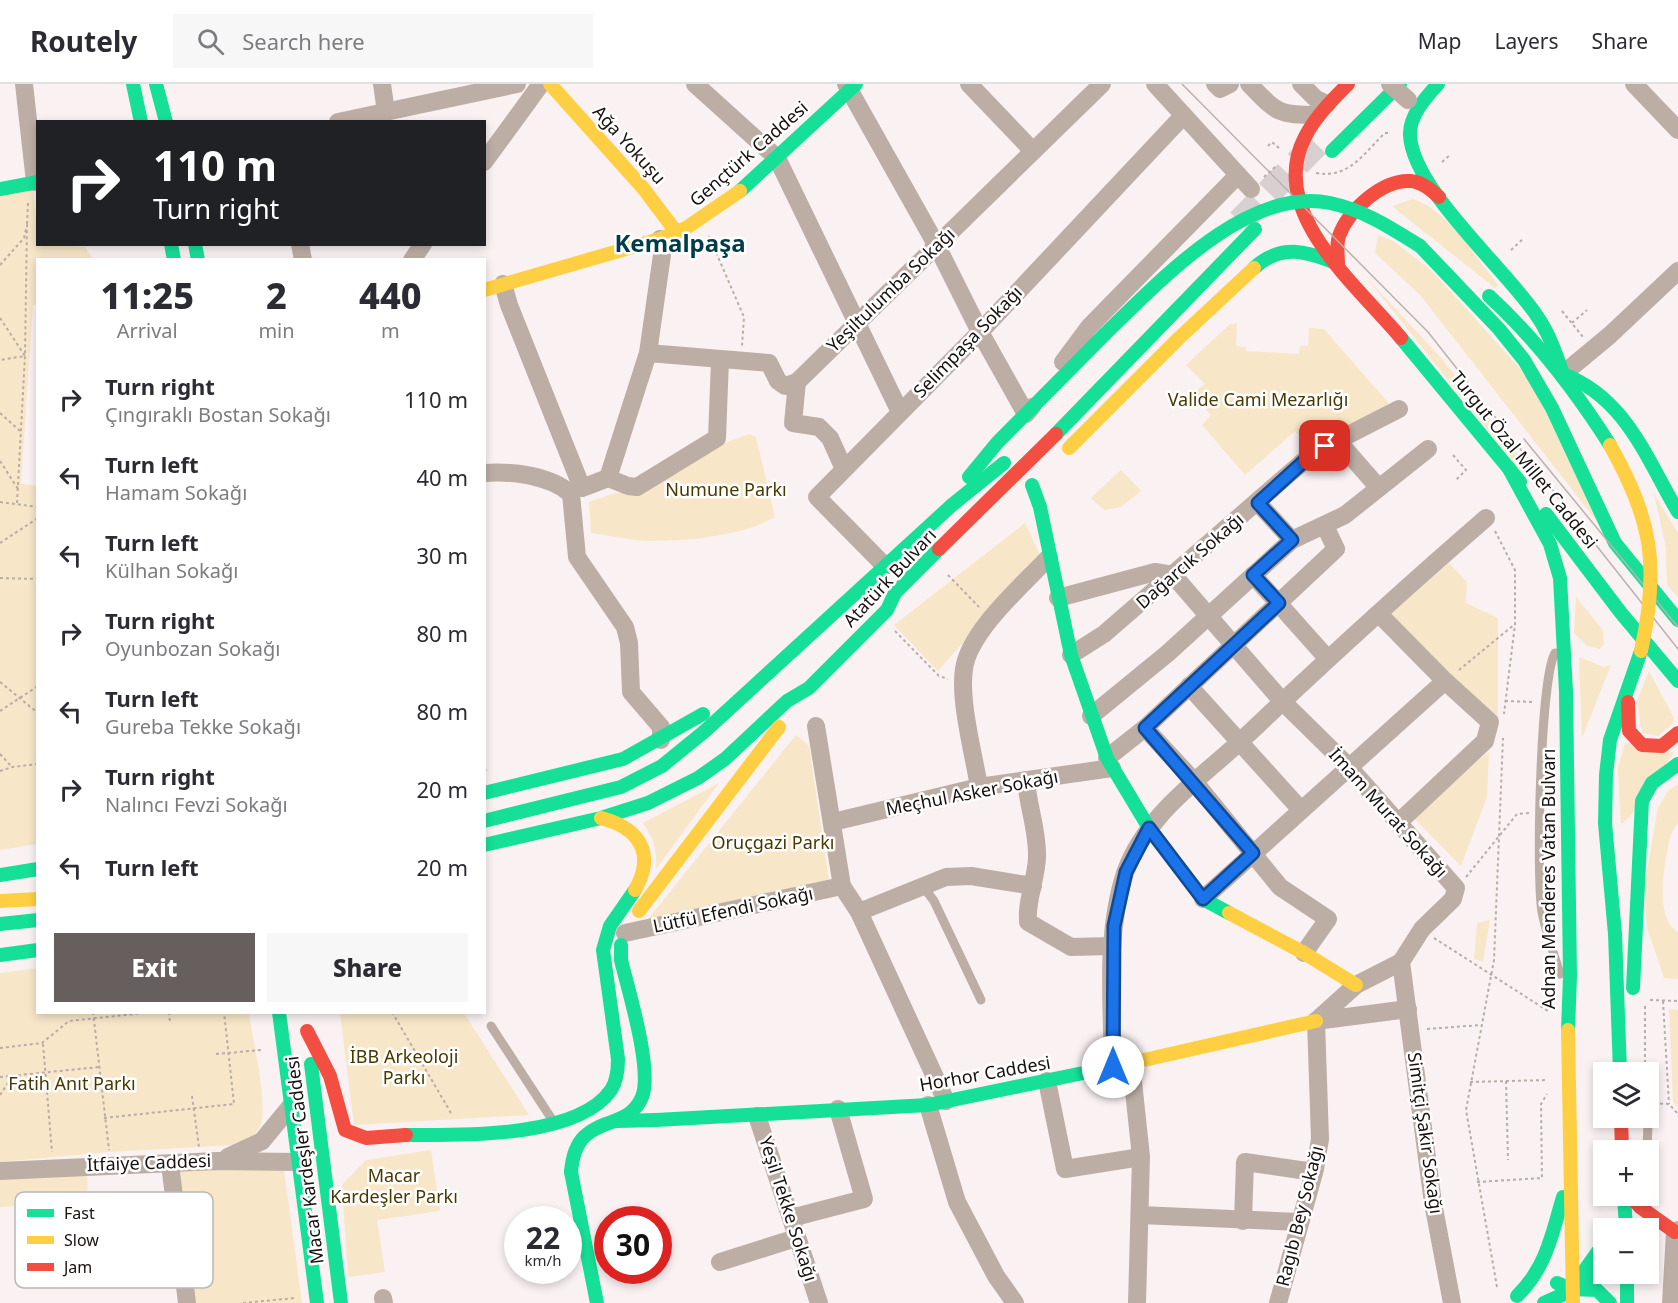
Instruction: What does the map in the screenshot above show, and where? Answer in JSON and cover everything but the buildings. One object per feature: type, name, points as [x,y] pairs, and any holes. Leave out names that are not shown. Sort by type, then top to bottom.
[{"type":"main road","points":[[133,84],[141,120]]},
{"type":"main road","points":[[156,84],[165,120]]},
{"type":"main road","name":"Ağa Yokuşu","points":[[550,84],[643,188],[675,233]]},
{"type":"main road","name":"Ağa Yokuşu","points":[[561,84],[675,233]]},
{"type":"main road","name":"Turgut Özal Millet Caddesi","points":[[1348,84],[1322,110],[1306,131],[1297,160],[1298,204],[1338,264],[1508,467],[1678,681]]},
{"type":"main road","points":[[1438,84],[1415,115],[1410,134],[1413,155],[1444,201],[1537,315],[1563,374],[1588,384],[1600,393],[1620,417],[1678,512]]},
{"type":"main road","name":"Gençtürk Caddesi","points":[[486,289],[675,233],[703,219],[777,158],[851,86]]},
{"type":"main road","points":[[1332,152],[1404,92]]},
{"type":"main road","points":[[1057,460],[1179,338],[1264,259],[1280,250],[1292,249],[1338,264],[1339,236],[1362,205],[1380,190],[1398,182],[1412,181],[1426,187],[1444,201]]},
{"type":"main road","points":[[0,189],[33,183]]},
{"type":"main road","points":[[952,505],[977,467],[1105,334],[1203,244],[1231,224],[1265,209],[1301,203],[1355,209],[1397,228],[1512,316],[1563,374],[1610,445],[1638,497],[1652,549],[1651,608],[1641,651],[1611,740],[1605,797],[1607,856],[1615,934],[1621,1062]]},
{"type":"main road","points":[[1193,271],[1240,222]]},
{"type":"main road","name":"Atatürk Bulvarı","points":[[486,845],[601,818],[648,803],[698,778],[725,759],[787,701],[809,688],[887,610],[895,593],[1065,426],[1254,230]]},
{"type":"main road","points":[[1420,246],[1499,329],[1524,360],[1552,408],[1615,543],[1678,620]]},
{"type":"main road","name":"Atatürk Bulvarı","points":[[486,821],[601,793],[642,778],[680,753],[952,505],[1013,455]]},
{"type":"main road","name":"Adnan Menderes Vatan Bulvarı","points":[[1508,467],[1556,561],[1560,578],[1568,782],[1570,976],[1567,1002],[1573,1296]]},
{"type":"main road","points":[[1032,485],[1040,507],[1071,655],[1091,716],[1110,763],[1149,828],[1203,899],[1304,952],[1356,985]]},
{"type":"main road","points":[[887,610],[899,605],[930,578]]},
{"type":"main road","points":[[1666,667],[1678,698]]},
{"type":"main road","points":[[486,793],[623,759],[661,740],[761,680]]},
{"type":"main road","points":[[1630,682],[1628,726],[1636,741],[1647,747],[1664,746],[1673,741],[1678,733]]},
{"type":"main road","points":[[656,1120],[645,1111],[642,1096],[642,1065],[621,960],[625,933],[732,786],[809,688]]},
{"type":"main road","points":[[1622,1062],[1635,961],[1639,814],[1645,793],[1652,783],[1678,764]]},
{"type":"main road","points":[[307,1031],[330,1076],[339,1119],[346,1131],[366,1138],[527,1129],[555,1123],[582,1112],[598,1102],[611,1088],[618,1075],[619,1058],[603,960],[604,937],[642,880],[644,858],[641,843],[632,830],[620,822],[601,818]]},
{"type":"main road","points":[[0,875],[36,869]]},
{"type":"main road","points":[[0,901],[36,900]]},
{"type":"main road","points":[[0,913],[36,909]]},
{"type":"main road","points":[[0,924],[36,920]]},
{"type":"main road","points":[[9,938],[36,934]]},
{"type":"main road","points":[[0,955],[36,950]]},
{"type":"main road","name":"Macar Kardeşler Caddesi","points":[[279,1014],[316,1300]]},
{"type":"main road","name":"Macar Kardeşler Caddesi","points":[[306,1014],[307,1031],[329,1157],[341,1303]]},
{"type":"main road","name":"Horhor Caddesi","points":[[617,1121],[757,1116],[928,1105],[1113,1067],[1316,1021]]},
{"type":"main road","points":[[571,1172],[573,1149],[579,1140],[617,1121],[630,1111],[642,1096]]},
{"type":"main road","points":[[527,1129],[547,1137]]},
{"type":"main road","points":[[360,1151],[426,1136]]},
{"type":"main road","points":[[562,1152],[577,1192],[597,1303]]},
{"type":"main road","points":[[298,1162],[329,1157]]},
{"type":"main road","points":[[1511,1300],[1534,1281],[1543,1267],[1553,1224],[1570,1176]]},
{"type":"main road","points":[[1638,1206],[1676,1231]]},
{"type":"main road","points":[[1659,1232],[1676,1231]]},
{"type":"main road","points":[[1573,1296],[1593,1262]]},
{"type":"main road","points":[[1573,1296],[1593,1277]]},
{"type":"main road","points":[[1511,1300],[1555,1282],[1573,1296]]},
{"type":"main road","points":[[1627,1284],[1627,1303]]},
{"type":"main road","points":[[1544,1303],[1573,1296],[1595,1287],[1610,1303]]},
{"type":"street","points":[[24,84],[33,183]]},
{"type":"street","points":[[382,84],[383,115]]},
{"type":"street","points":[[351,120],[383,115],[517,84]]},
{"type":"street","points":[[486,159],[540,84]]},
{"type":"street","points":[[695,84],[777,158],[900,412]]},
{"type":"street","points":[[969,84],[1032,150]]},
{"type":"street","name":"Yeşiltulumba Sokağı","points":[[797,382],[1102,84]]},
{"type":"street","points":[[1155,84],[1251,189]]},
{"type":"street","points":[[1215,84],[1220,88],[1230,84]]},
{"type":"street","points":[[1249,84],[1275,111],[1286,115],[1322,110],[1316,99],[1301,84]]},
{"type":"street","points":[[1390,84],[1404,92]]},
{"type":"street","points":[[851,86],[937,246],[980,332],[1026,414],[1089,327],[1238,175]]},
{"type":"street","points":[[1645,88],[1678,130]]},
{"type":"street","name":"Selimpaşa Sokağı","points":[[885,566],[817,497],[980,332],[1184,116]]},
{"type":"street","points":[[608,478],[648,353],[662,255],[675,233]]},
{"type":"street","points":[[1563,374],[1610,335],[1678,271]]},
{"type":"street","points":[[503,284],[577,491],[577,557],[625,627],[629,643],[631,692],[661,727],[661,740]]},
{"type":"street","points":[[648,353],[769,363],[778,381],[785,386],[797,382],[793,423],[819,427],[830,438],[844,469]]},
{"type":"street","points":[[486,473],[520,474],[577,491],[608,478],[637,487],[717,438],[720,360]]},
{"type":"street","name":"Dağarcık Sokağı","points":[[1071,655],[1104,634],[1313,453],[1399,409]]},
{"type":"street","points":[[1337,440],[1378,487]]},
{"type":"street","points":[[1091,716],[1168,653],[1208,614],[1292,540],[1345,515],[1428,449]]},
{"type":"street","points":[[1258,503],[1292,540]]},
{"type":"street","points":[[1113,1067],[1112,946],[1126,872],[1149,828],[1193,780],[1240,741],[1328,658],[1486,518]]},
{"type":"street","points":[[1110,763],[1336,549],[1325,526]]},
{"type":"street","points":[[980,788],[965,696],[963,670],[968,652],[992,619],[1049,557]]},
{"type":"street","points":[[1058,598],[1155,572],[1173,575]]},
{"type":"street","name":"İmam Murat Sokağı","points":[[1173,575],[1282,701],[1348,766],[1456,888],[1453,899],[1422,929],[1401,962]]},
{"type":"street","points":[[1253,575],[1328,658]]},
{"type":"street","points":[[1379,614],[1445,681],[1497,723],[1485,741],[1399,822]]},
{"type":"street","points":[[1203,899],[1445,681]]},
{"type":"street","points":[[1189,686],[1301,810]]},
{"type":"street","points":[[816,726],[842,886],[859,912],[946,1101]]},
{"type":"street","points":[[1145,728],[1193,780],[1280,887],[1328,918],[1304,952]]},
{"type":"street","name":"Meçhul Asker Sokağı","points":[[833,822],[980,788],[1110,763]]},
{"type":"street","points":[[1026,780],[1028,801],[1036,830],[1037,859],[1027,911],[1028,922],[1071,947],[1112,946]]},
{"type":"street","points":[[859,912],[946,877],[971,876],[1033,886]]},
{"type":"street","name":"Lütfü Efendi Sokağı","points":[[625,933],[842,886]]},
{"type":"street","points":[[1316,1021],[1356,985],[1401,962]]},
{"type":"street","name":"Simitçi Şakir Sokağı","points":[[1401,962],[1433,1203],[1452,1303]]},
{"type":"street","points":[[1316,1021],[1408,1009]]},
{"type":"street","name":"Ragıb Bey Sokağı","points":[[1278,1303],[1314,1172],[1320,1139],[1316,1021]]},
{"type":"street","points":[[1131,1063],[1141,1157],[1137,1303]]},
{"type":"street","points":[[1047,1081],[1065,1169],[1141,1157]]},
{"type":"street","points":[[928,1105],[957,1202],[996,1276],[1015,1303]]},
{"type":"street","points":[[209,1162],[262,1141],[290,1107]]},
{"type":"street","points":[[791,1218],[864,1200],[838,1109]]},
{"type":"street","name":"Yeşil Tekke Sokağı","points":[[757,1116],[819,1303]]},
{"type":"street","name":"İtfaiye Caddesi","points":[[0,1171],[110,1164],[298,1162]]},
{"type":"street","points":[[1243,1221],[1245,1162],[1314,1172]]},
{"type":"street","points":[[171,1164],[174,1192]]},
{"type":"street","points":[[1140,1215],[1299,1222]]},
{"type":"street","points":[[1671,1303],[1676,1231]]},
{"type":"street","points":[[720,1262],[796,1238]]},
{"type":"street","points":[[185,1288],[187,1303]]},
{"type":"lane","points":[[1562,639],[1552,658],[1544,703],[1542,911],[1567,1002]]},
{"type":"lane","points":[[922,885],[934,901],[981,1000]]},
{"type":"lane","points":[[490,1026],[555,1123]]},
{"type":"path","points":[[1268,146],[1272,141],[1284,152]]},
{"type":"path","points":[[1251,189],[1279,162]]},
{"type":"path","points":[[0,265],[24,238],[30,214],[33,183]]},
{"type":"path","points":[[703,219],[744,317],[740,361]]},
{"type":"path","points":[[17,503],[25,356],[27,224]]},
{"type":"path","points":[[1562,311],[1572,323],[1587,309]]},
{"type":"path","points":[[0,318],[25,356]]},
{"type":"path","points":[[0,360],[25,356]]},
{"type":"path","points":[[0,414],[21,432]]},
{"type":"path","points":[[1453,455],[1466,470],[1455,481]]},
{"type":"path","points":[[0,461],[18,489]]},
{"type":"path","points":[[0,502],[36,507]]},
{"type":"path","points":[[1486,518],[1505,546],[1515,570],[1515,624],[1505,701],[1497,723]]},
{"type":"path","points":[[0,543],[36,519]]},
{"type":"path","points":[[948,575],[992,619]]},
{"type":"path","points":[[0,578],[36,579]]},
{"type":"path","points":[[1445,681],[1515,624]]},
{"type":"path","points":[[891,627],[939,676]]},
{"type":"path","points":[[0,682],[36,711]]},
{"type":"path","points":[[0,711],[36,687]]},
{"type":"path","points":[[1505,701],[1544,703]]},
{"type":"path","points":[[1497,1287],[1466,1110],[1492,976],[1503,736]]},
{"type":"path","points":[[0,754],[12,766]]},
{"type":"path","points":[[0,771],[12,766],[36,764]]},
{"type":"path","points":[[1456,888],[1517,814],[1542,812]]},
{"type":"path","points":[[1422,929],[1549,1012]]},
{"type":"path","points":[[1645,1062],[1645,1000],[1678,1001]]},
{"type":"path","points":[[1663,1001],[1669,1104],[1678,1114]]},
{"type":"path","points":[[93,1014],[110,1164]]},
{"type":"path","points":[[0,1048],[42,1043],[69,1021],[133,1014]]},
{"type":"path","points":[[169,1014],[170,1023]]},
{"type":"path","points":[[104,1118],[234,1104],[224,1014]]},
{"type":"path","points":[[393,1014],[463,1133]]},
{"type":"path","points":[[1411,1030],[1481,1025]]},
{"type":"path","points":[[42,1043],[53,1167]]},
{"type":"path","points":[[216,1054],[261,1050]]},
{"type":"path","points":[[0,1077],[99,1066]]},
{"type":"path","points":[[0,1095],[13,1075]]},
{"type":"path","points":[[1470,1083],[1548,1080],[1548,1093],[1541,1104],[1542,1178],[1477,1182]]},
{"type":"path","points":[[1506,1081],[1508,1160]]},
{"type":"path","points":[[192,1096],[209,1162]]},
{"type":"path","points":[[1659,1104],[1669,1104]]},
{"type":"path","points":[[243,1303],[316,1300]]},
{"type":"green space","points":[[33,185],[36,246],[85,247],[92,258],[36,258],[36,305],[33,305],[21,484],[36,486],[36,844],[0,850],[0,192]]},
{"type":"green space","points":[[1413,199],[1438,213],[1449,224],[1498,285],[1495,288],[1392,206]]},
{"type":"green space","points":[[1378,235],[1393,241],[1432,271],[1532,382],[1599,524],[1420,295],[1375,253]]},
{"type":"green space","points":[[1366,277],[1442,359],[1528,467],[1522,473]]},
{"type":"green space","name":"Valide Cami Mezarlığı","points":[[1237,323],[1236,346],[1246,347],[1246,351],[1299,354],[1300,346],[1308,346],[1309,328],[1324,329],[1392,407],[1310,448],[1295,431],[1245,475],[1202,425],[1211,415],[1192,394],[1205,384],[1186,365],[1229,325]]},
{"type":"green space","name":"Numune Parkı","points":[[749,434],[756,437],[775,517],[746,529],[696,539],[647,541],[591,533],[589,502],[615,493],[636,492],[725,443]]},
{"type":"green space","points":[[1121,470],[1141,491],[1121,507],[1104,510],[1091,498]]},
{"type":"green space","points":[[1654,494],[1678,533],[1678,597],[1667,585],[1666,548]]},
{"type":"green space","points":[[1025,523],[1040,555],[938,671],[894,625]]},
{"type":"green space","points":[[1449,563],[1467,582],[1466,603],[1498,618],[1498,725],[1388,616]]},
{"type":"green space","points":[[1576,597],[1603,630],[1604,644],[1600,649],[1587,646],[1574,633]]},
{"type":"green space","points":[[1579,657],[1604,667],[1611,665],[1582,738]]},
{"type":"green space","points":[[1649,671],[1674,718],[1673,723],[1658,736],[1642,733],[1637,701]]},
{"type":"green space","name":"Oruçgazi Parkı","points":[[796,735],[809,746],[829,881],[645,923]]},
{"type":"green space","points":[[1625,743],[1674,752],[1631,815],[1621,825],[1618,768]]},
{"type":"green space","points":[[1489,752],[1487,797],[1461,866],[1409,813]]},
{"type":"green space","points":[[719,783],[656,869],[654,845],[643,823]]},
{"type":"green space","points":[[1678,784],[1678,822],[1671,834],[1666,857],[1663,901],[1670,925],[1678,932],[1678,979],[1664,978],[1647,928],[1644,887],[1658,808],[1668,791]]},
{"type":"green space","points":[[1490,920],[1483,962],[1474,959],[1477,923]]},
{"type":"green space","name":"Fatih Anıt Parkı","points":[[36,968],[36,1014],[249,1014],[262,1103],[262,1116],[258,1130],[249,1138],[234,1145],[109,1152],[0,1162],[0,973]]},
{"type":"green space","points":[[1669,1009],[1678,1010],[1678,1107],[1673,1102]]},
{"type":"green space","name":"İBB Arkeoloji Parkı","points":[[340,1014],[465,1014],[529,1115],[354,1125]]},
{"type":"green space","name":"Macar Kardeşler Parkı","points":[[431,1150],[440,1211],[377,1220],[385,1272],[348,1277],[342,1185],[366,1160]]},
{"type":"green space","points":[[176,1168],[284,1170],[302,1303],[192,1303],[190,1288],[213,1288],[213,1192],[179,1192]]},
{"type":"green space","points":[[87,1175],[88,1192],[15,1192],[15,1206],[0,1207],[0,1179]]},
{"type":"tunnel","points":[[1240,222],[1321,139]]},
{"type":"tram line","points":[[1182,84],[1428,332],[1678,649]]},
{"type":"tram line","points":[[1524,439],[1678,627]]},
{"type":"traffic: fast","points":[[133,84],[141,120]]},
{"type":"traffic: fast","points":[[156,84],[165,120]]},
{"type":"traffic: fast","points":[[740,191],[856,84]]},
{"type":"traffic: fast","points":[[1332,151],[1400,84]]},
{"type":"traffic: fast","points":[[1438,84],[1419,107],[1410,128],[1415,156],[1426,180],[1443,204],[1537,316],[1549,337],[1563,374],[1585,385],[1619,414],[1644,451],[1678,512]]},
{"type":"traffic: fast","points":[[0,189],[36,182]]},
{"type":"traffic: fast","points":[[1105,334],[1178,265],[1237,223],[1267,209],[1299,202],[1330,203],[1366,215],[1420,246]]},
{"type":"traffic: fast","points":[[1056,434],[1255,229]]},
{"type":"traffic: fast","points":[[171,246],[174,258]]},
{"type":"traffic: fast","points":[[195,246],[198,258]]},
{"type":"traffic: fast","points":[[1420,246],[1499,329],[1524,360],[1552,408],[1615,543],[1678,620]]},
{"type":"traffic: fast","points":[[1254,268],[1264,260],[1284,252],[1305,253],[1338,264]]},
{"type":"traffic: fast","points":[[1489,296],[1554,366],[1610,445]]},
{"type":"traffic: fast","points":[[969,477],[997,443],[1105,334]]},
{"type":"traffic: fast","points":[[1401,338],[1520,482]]},
{"type":"traffic: fast","points":[[486,821],[621,787],[662,766],[705,731],[952,505],[1004,463]]},
{"type":"traffic: fast","points":[[1508,467],[1550,544],[1560,578],[1566,692],[1570,976],[1568,1030]]},
{"type":"traffic: fast","points":[[1032,485],[1040,507],[1071,655],[1107,758],[1149,828],[1203,899],[1229,913]]},
{"type":"traffic: fast","points":[[1546,514],[1621,613],[1678,681]]},
{"type":"traffic: fast","points":[[486,845],[601,818],[648,803],[698,778],[725,759],[787,701],[809,688],[887,610],[895,593],[939,549]]},
{"type":"traffic: fast","points":[[1620,1062],[1615,934],[1605,823],[1606,775],[1610,740],[1641,651]]},
{"type":"traffic: fast","points":[[486,793],[623,759],[703,714]]},
{"type":"traffic: fast","points":[[1633,988],[1642,801],[1652,783],[1678,764]]},
{"type":"traffic: fast","points":[[0,875],[36,869]]},
{"type":"traffic: fast","points":[[406,1135],[485,1134],[545,1126],[572,1118],[595,1106],[611,1090],[617,1075],[618,1059],[603,950],[610,926],[635,890]]},
{"type":"traffic: fast","points":[[0,924],[36,920]]},
{"type":"traffic: fast","points":[[571,1172],[575,1152],[582,1139],[591,1131],[635,1109],[642,1097],[645,1085],[642,1049],[621,960],[621,945]]},
{"type":"traffic: fast","points":[[0,955],[36,950]]},
{"type":"traffic: fast","points":[[279,1014],[317,1303]]},
{"type":"traffic: fast","points":[[311,1064],[341,1303]]},
{"type":"traffic: fast","points":[[656,1120],[928,1105],[1122,1065]]},
{"type":"traffic: fast","points":[[617,1121],[656,1120]]},
{"type":"traffic: fast","points":[[571,1172],[597,1303]]},
{"type":"traffic: fast","points":[[1517,1296],[1535,1274],[1547,1250],[1563,1197]]},
{"type":"traffic: fast","points":[[1625,1206],[1625,1218]]},
{"type":"traffic: fast","points":[[1579,1278],[1593,1258]]},
{"type":"traffic: fast","points":[[1544,1303],[1573,1290],[1593,1275]]},
{"type":"traffic: fast","points":[[1557,1283],[1571,1289],[1597,1290],[1610,1303]]},
{"type":"traffic: fast","points":[[1627,1284],[1627,1303]]},
{"type":"traffic: slow","points":[[550,84],[643,188],[677,233]]},
{"type":"traffic: slow","points":[[486,289],[660,239],[686,228],[740,191]]},
{"type":"traffic: slow","points":[[1069,448],[1179,338],[1254,268]]},
{"type":"traffic: slow","points":[[1610,445],[1635,497],[1648,544],[1651,568],[1650,593],[1641,651]]},
{"type":"traffic: slow","points":[[639,911],[779,727]]},
{"type":"traffic: slow","points":[[601,818],[625,828],[640,844],[644,865],[635,890]]},
{"type":"traffic: slow","points":[[0,901],[36,899]]},
{"type":"traffic: slow","points":[[1229,913],[1304,953],[1356,985]]},
{"type":"traffic: slow","points":[[1122,1065],[1316,1021]]},
{"type":"traffic: slow","points":[[1568,1030],[1573,1303]]},
{"type":"traffic: jam","points":[[1348,84],[1319,116],[1305,137],[1296,165],[1297,193],[1307,220],[1322,246],[1341,271],[1401,338]]},
{"type":"traffic: jam","points":[[1338,264],[1338,243],[1343,226],[1358,207],[1378,191],[1389,185],[1411,181],[1423,185],[1439,197]]},
{"type":"traffic: jam","points":[[939,549],[1056,434]]},
{"type":"traffic: jam","points":[[1628,702],[1629,731],[1642,745],[1662,746],[1678,733]]},
{"type":"traffic: jam","points":[[307,1031],[330,1076],[345,1130],[366,1138],[406,1135]]},
{"type":"traffic: jam","points":[[1621,1128],[1622,1140]]},
{"type":"traffic: jam","points":[[1639,1206],[1675,1232]]},
{"type":"district","name":"Kemalpaşa","points":[[680,244]]},
{"type":"route","points":[[1113,1067],[1112,946],[1114,926],[1126,872],[1149,828],[1203,899],[1253,853],[1193,780],[1145,728],[1279,603],[1253,575],[1292,540],[1258,503],[1313,453],[1325,446]]}]
